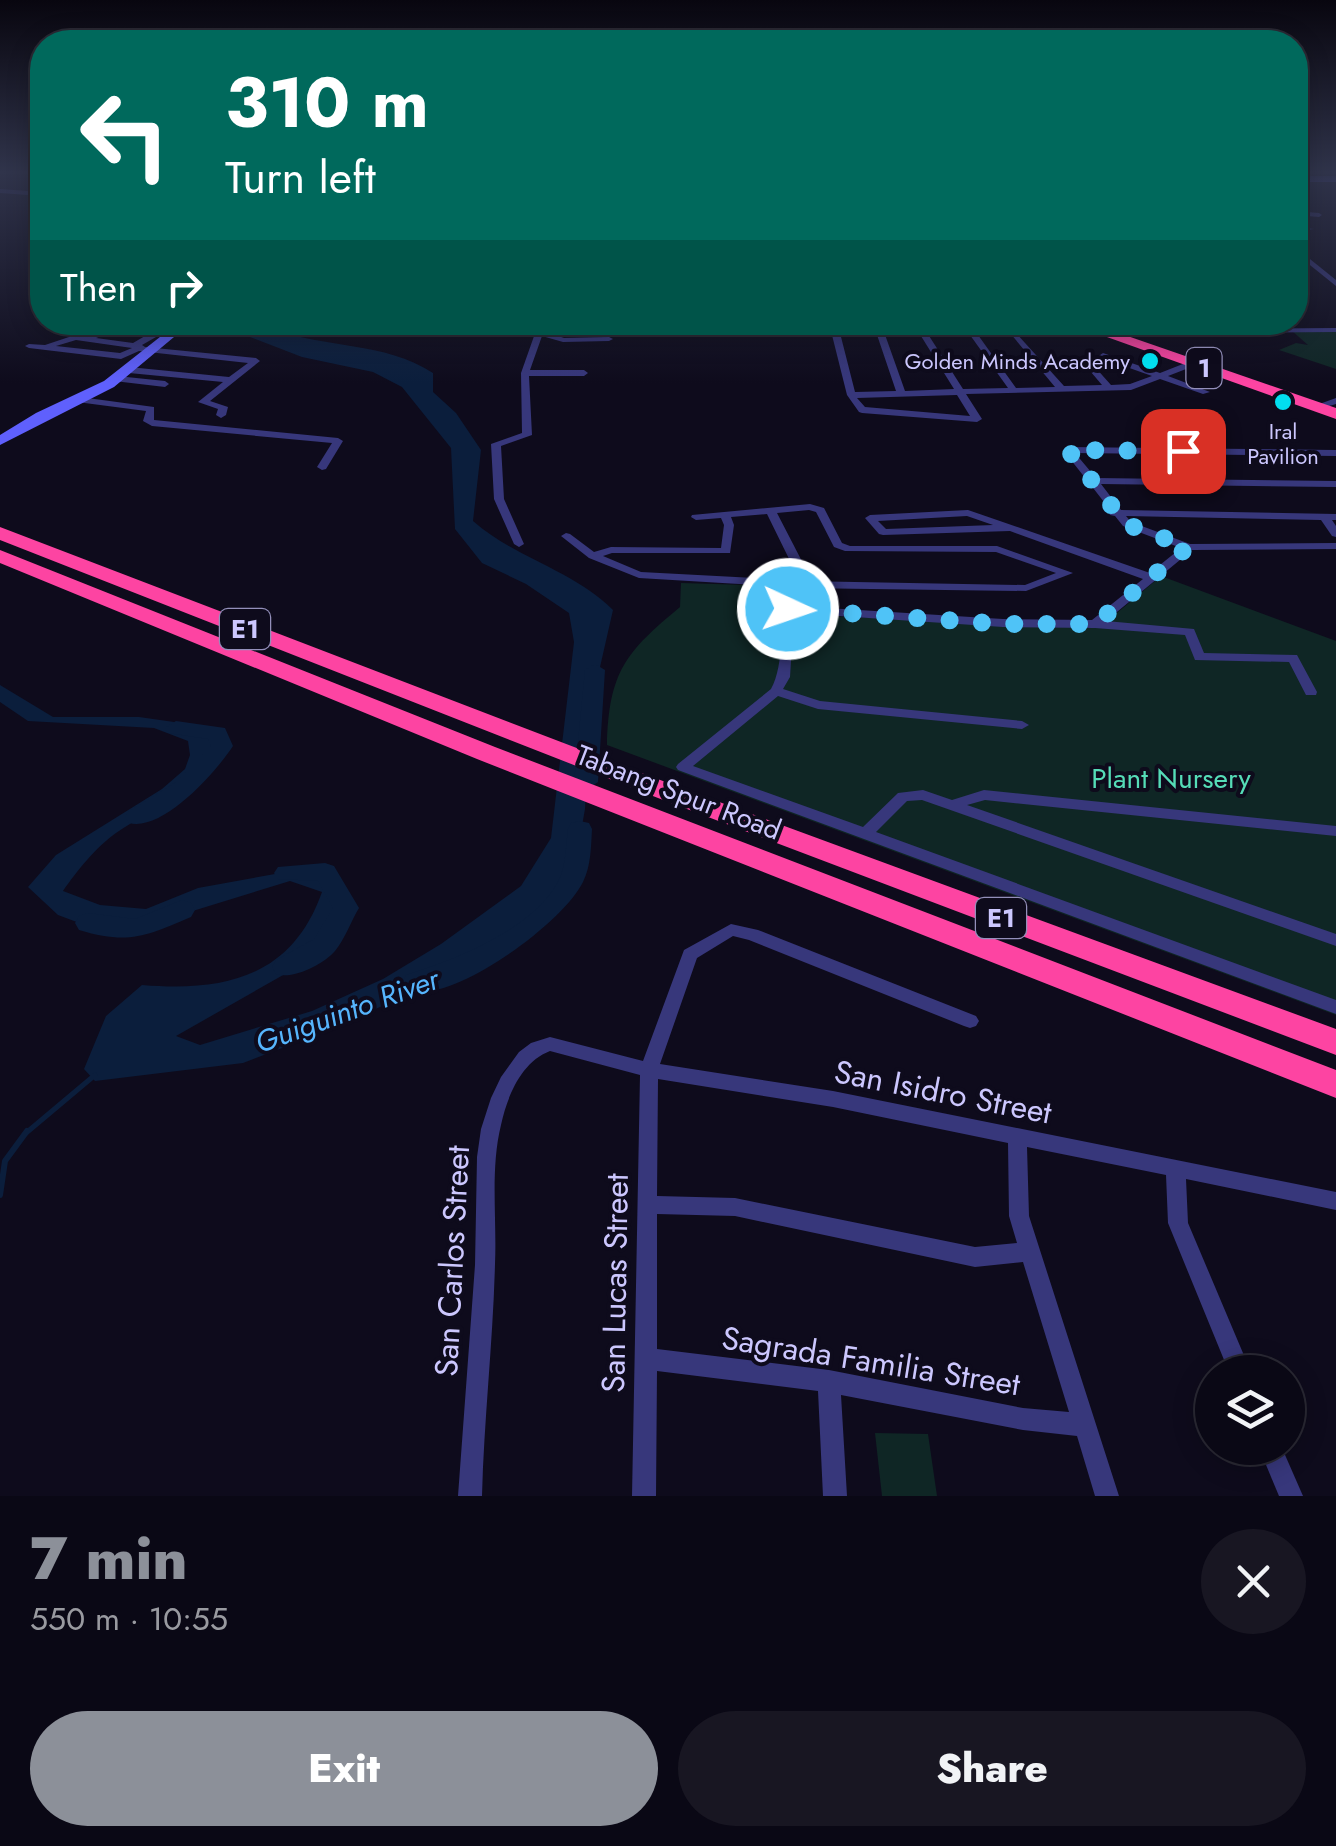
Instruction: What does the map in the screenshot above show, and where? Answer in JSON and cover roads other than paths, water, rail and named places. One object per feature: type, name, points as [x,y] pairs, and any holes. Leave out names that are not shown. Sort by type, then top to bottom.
[{"type":"highway","name":"1","points":[[1114,335],[1329,407]]},
{"type":"highway","name":"Tabang Spur Road","points":[[0,533],[667,792],[1336,1042]]},
{"type":"highway","name":"Tabang Spur Road","points":[[0,556],[668,825],[1336,1084]]},
{"type":"street","points":[[1308,260],[1336,284]]},
{"type":"street","points":[[1308,330],[1336,330]]},
{"type":"street","points":[[87,338],[95,335]]},
{"type":"street","points":[[0,442],[123,374],[153,335]]},
{"type":"street","points":[[28,346],[121,356],[164,335]]},
{"type":"street","points":[[519,544],[498,499],[496,444],[527,435],[525,373],[538,335]]},
{"type":"street","points":[[554,335],[562,340],[609,339]]},
{"type":"street","points":[[836,335],[851,395],[862,410],[876,415],[977,419],[924,335]]},
{"type":"street","points":[[881,335],[902,394]]},
{"type":"street","points":[[974,335],[1013,389]]},
{"type":"street","points":[[1016,335],[1061,388]]},
{"type":"street","points":[[49,346],[68,337],[87,338],[256,361],[203,402],[223,407],[221,415]]},
{"type":"street","points":[[1106,386],[1089,365],[1103,356],[1206,392]]},
{"type":"street","points":[[851,395],[1131,387],[1194,363]]},
{"type":"street","points":[[525,373],[584,372]]},
{"type":"street","points":[[123,374],[229,380]]},
{"type":"street","points":[[123,374],[165,384]]},
{"type":"street","points":[[80,400],[151,409],[148,422],[152,423],[338,441],[322,467]]},
{"type":"street","points":[[1336,454],[1068,450],[1126,524],[1188,547],[1336,546]]},
{"type":"street","points":[[1090,481],[1336,484]]},
{"type":"street","points":[[696,517],[816,508],[838,545],[849,549],[997,549],[1067,573]]},
{"type":"street","points":[[771,511],[801,572],[792,584],[784,676],[776,691],[683,767],[1336,1008]]},
{"type":"street","points":[[1012,528],[883,532],[870,518],[968,513],[1012,528],[1086,556],[1150,577]]},
{"type":"street","points":[[1114,513],[1330,516],[1336,534]]},
{"type":"street","points":[[592,556],[612,550],[726,550],[726,514]]},
{"type":"street","points":[[566,536],[592,556],[639,575],[792,584],[1026,588],[1067,573],[1086,556]]},
{"type":"street","points":[[1095,624],[1188,547]]},
{"type":"street","points":[[788,609],[1190,632],[1200,657],[1294,658],[1311,692]]},
{"type":"street","points":[[776,691],[818,705],[1022,725]]},
{"type":"street","points":[[864,835],[903,796],[923,795],[1336,940]]},
{"type":"street","points":[[951,805],[984,795],[1336,832]]},
{"type":"street","name":"San Lucas Street","points":[[644,1496],[650,1070],[690,954],[731,930],[752,934],[970,1021]]},
{"type":"street","name":"San Isidro Street","points":[[538,1046],[550,1044],[650,1070],[833,1099],[1336,1201]]},
{"type":"street","name":"San Carlos Street","points":[[470,1496],[486,1267],[488,1141],[512,1074],[526,1053],[538,1046]]},
{"type":"street","points":[[1017,1137],[1015,1186],[1031,1251],[1107,1496]]},
{"type":"street","points":[[1176,1169],[1178,1223],[1233,1355]]},
{"type":"street","points":[[649,1205],[734,1208],[975,1258],[1031,1251]]},
{"type":"street","name":"Sagrada Familia Street","points":[[648,1359],[829,1381],[1023,1419],[1083,1425]]},
{"type":"street","points":[[829,1381],[835,1496]]},
{"type":"street","points":[[1278,1465],[1291,1496]]},
{"type":"water","points":[[245,335],[291,335],[374,350],[433,373],[433,392],[456,413],[481,450],[473,521],[507,545],[580,584],[613,610],[590,711],[585,809],[577,854],[560,888],[530,923],[443,977],[342,1025],[243,1063],[95,1081],[84,1069],[106,1016],[142,985],[201,985],[252,973],[274,961],[293,943],[309,921],[322,892],[290,881],[157,922],[98,930],[58,915],[28,887],[56,855],[162,789],[185,769],[190,755],[188,741],[154,728],[28,721],[0,702],[0,685],[53,717],[139,717],[202,726],[216,749],[185,788],[101,845],[63,891],[100,905],[146,909],[198,888],[308,868],[329,878],[342,897],[334,934],[292,970],[176,1036],[200,1045],[312,1011],[383,979],[441,944],[521,886],[551,838],[574,642],[569,613],[526,584],[482,563],[455,529],[451,448],[402,387],[373,372],[302,357]]},
{"type":"waterway","name":"Guiguinto River","points":[[586,782],[595,670]]},
{"type":"waterway","name":"Guiguinto River","points":[[137,817],[185,788],[222,746],[217,733],[176,728]]},
{"type":"waterway","name":"Guiguinto River","points":[[416,983],[479,959],[543,916],[573,877],[580,829]]},
{"type":"waterway","name":"Guiguinto River","points":[[286,967],[324,946],[346,908],[325,872],[287,873]]},
{"type":"waterway","name":"Guiguinto River","points":[[88,923],[137,929],[182,910]]},
{"type":"waterway","points":[[26,1133],[95,1075]]},
{"type":"waterway","points":[[0,1195],[5,1161],[27,1131]]},
{"type":"place","name":"Golden Minds Academy","points":[[1150,361]]},
{"type":"place","name":"Iral Pavilion","points":[[1283,402]]},
{"type":"park label","name":"Plant Nursery","points":[[1171,778]]}]
